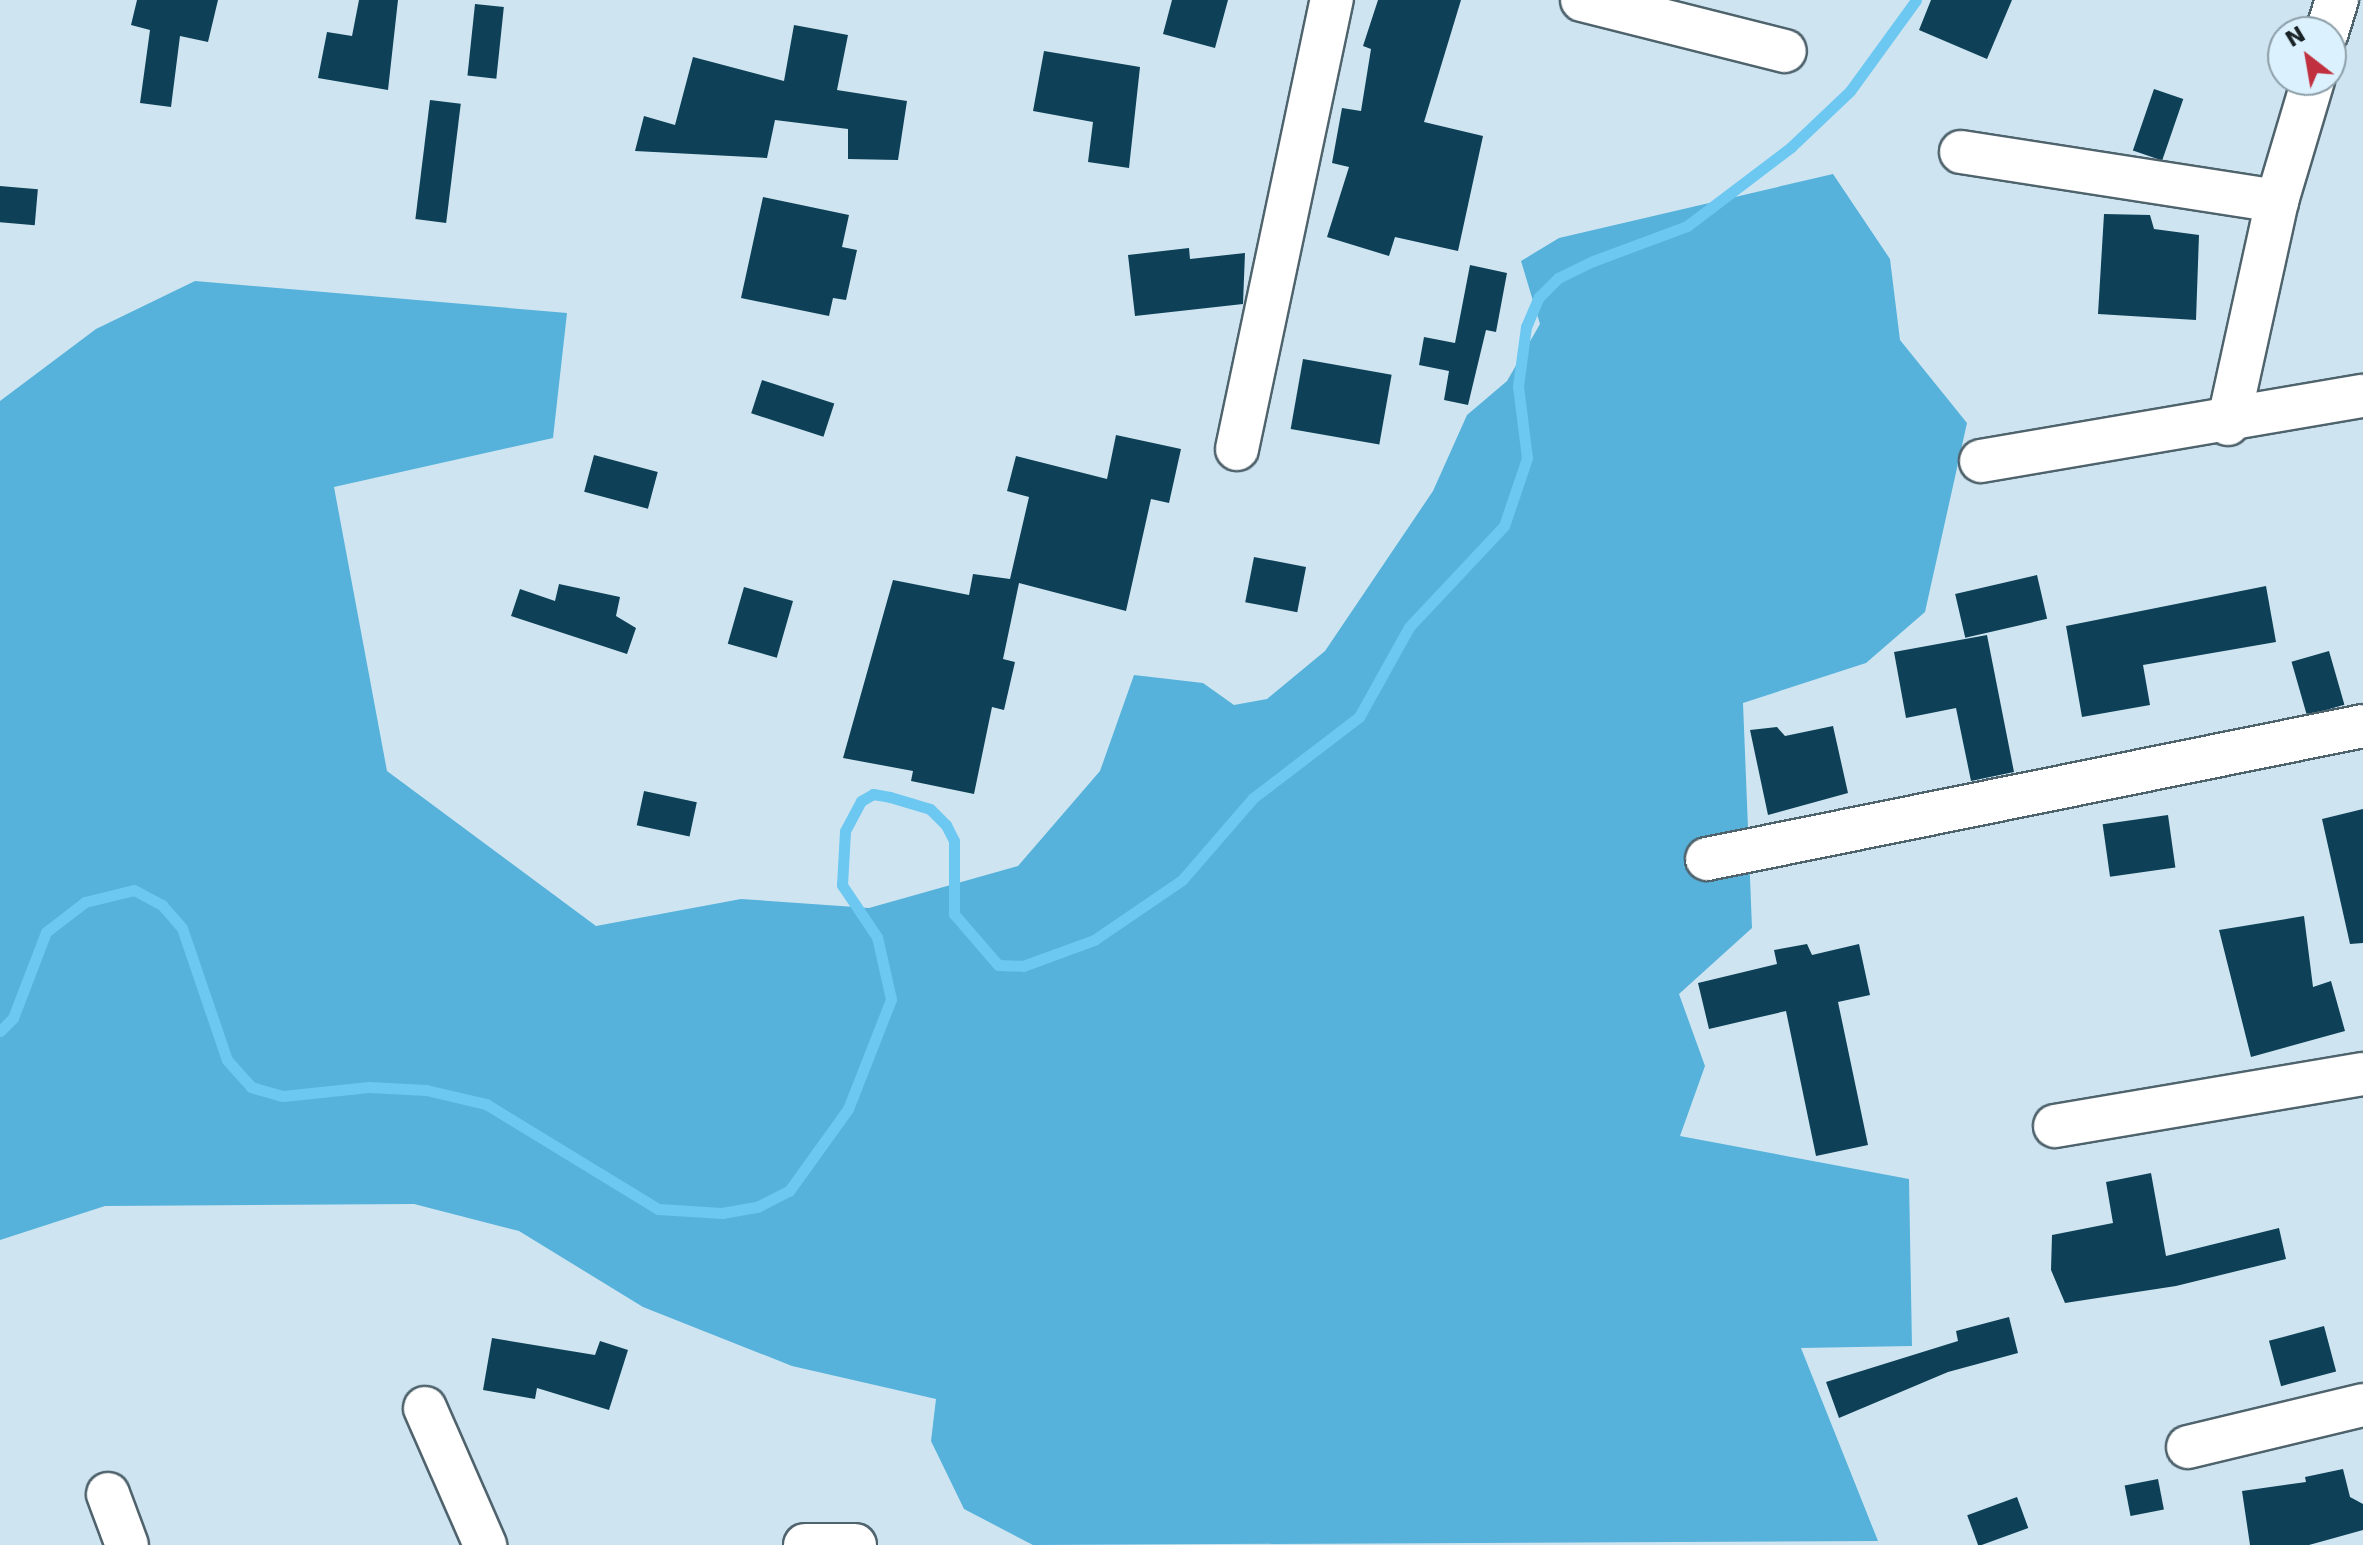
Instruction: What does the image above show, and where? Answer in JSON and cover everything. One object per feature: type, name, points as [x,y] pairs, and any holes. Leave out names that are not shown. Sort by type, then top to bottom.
[{"type":"street","points":[[1237,449],[1332,0]]},
{"type":"street","points":[[1582,0],[1785,51]]},
{"type":"street","points":[[2228,424],[2277,201],[2308,96]]},
{"type":"street","points":[[1961,152],[2277,201]]},
{"type":"street","points":[[1981,461],[2228,424],[2363,396]]},
{"type":"street","points":[[1707,859],[2363,726]]},
{"type":"street","points":[[2055,1126],[2363,1074]]},
{"type":"street","points":[[2188,1447],[2363,1405]]},
{"type":"street","points":[[425,1408],[485,1545]]},
{"type":"street","points":[[108,1494],[127,1545]]},
{"type":"street","points":[[805,1545],[855,1545]]},
{"type":"shaded area","points":[[1833,174],[1890,259],[1900,340],[1967,423],[1925,612],[1866,663],[1743,703],[1752,928],[1679,994],[1705,1066],[1680,1136],[1909,1179],[1912,1346],[1801,1348],[1878,1541],[1033,1545],[964,1509],[931,1441],[936,1399],[792,1366],[643,1307],[519,1231],[414,1204],[105,1206],[0,1240],[0,401],[96,329],[195,281],[567,313],[553,438],[334,487],[387,771],[596,926],[741,899],[869,908],[1018,866],[1100,771],[1134,675],[1203,683],[1234,705],[1267,699],[1325,651],[1433,491],[1467,415],[1507,381],[1540,324],[1521,261],[1559,238]]},
{"type":"building","points":[[137,0],[218,0],[208,42],[180,36],[171,107],[140,103],[150,30],[131,25]]},
{"type":"building","points":[[359,0],[398,0],[388,90],[318,78],[327,32],[352,36]]},
{"type":"building","points":[[1172,0],[1228,0],[1215,48],[1163,34]]},
{"type":"building","points":[[1378,0],[1461,0],[1424,122],[1483,136],[1458,251],[1395,237],[1389,256],[1327,237],[1349,167],[1332,163],[1342,108],[1361,111],[1371,49],[1363,46]]},
{"type":"building","points":[[1931,0],[2012,0],[1987,59],[1919,30]]},
{"type":"building","points":[[475,4],[504,7],[496,79],[467,76]]},
{"type":"building","points":[[794,25],[848,35],[837,90],[907,101],[898,160],[848,159],[848,129],[775,120],[767,158],[635,151],[644,116],[675,125],[693,57],[784,81]]},
{"type":"building","points":[[1044,51],[1140,67],[1129,168],[1088,162],[1093,122],[1033,111]]},
{"type":"building","points":[[2154,89],[2183,99],[2162,161],[2133,150]]},
{"type":"building","points":[[430,100],[461,104],[446,223],[415,219]]},
{"type":"building","points":[[0,186],[38,189],[35,225],[0,222]]},
{"type":"building","points":[[763,197],[849,215],[842,247],[857,250],[846,300],[833,298],[829,316],[741,298]]},
{"type":"building","points":[[2104,214],[2150,215],[2154,229],[2199,235],[2196,320],[2098,314]]},
{"type":"building","points":[[1189,248],[1190,259],[1245,253],[1243,304],[1135,316],[1128,255]]},
{"type":"building","points":[[1470,265],[1507,273],[1496,332],[1486,330],[1468,405],[1444,400],[1449,371],[1419,365],[1424,337],[1455,343]]},
{"type":"building","points":[[1303,359],[1392,375],[1379,445],[1291,429]]},
{"type":"building","points":[[762,380],[834,403],[823,437],[751,413]]},
{"type":"building","points":[[1116,435],[1181,449],[1169,503],[1151,499],[1126,611],[1019,583],[1003,659],[1015,662],[1004,710],[992,707],[974,794],[911,781],[913,771],[843,758],[893,580],[969,595],[973,574],[1010,579],[1029,497],[1007,491],[1016,456],[1107,479]]},
{"type":"building","points":[[594,455],[658,472],[648,509],[584,492]]},
{"type":"building","points":[[1254,557],[1306,567],[1297,612],[1245,602]]},
{"type":"building","points":[[2037,575],[2047,619],[1965,638],[1955,594]]},
{"type":"building","points":[[559,584],[620,597],[616,616],[636,628],[627,654],[511,616],[520,589],[555,601]]},
{"type":"building","points":[[2266,586],[2276,642],[2143,665],[2150,705],[2082,717],[2066,626]]},
{"type":"building","points":[[744,587],[793,601],[777,658],[728,644]]},
{"type":"building","points":[[1987,635],[2014,772],[1971,781],[1956,708],[1906,718],[1894,652]]},
{"type":"building","points":[[2329,651],[2344,705],[2307,716],[2292,662]]},
{"type":"building","points":[[1833,726],[1848,793],[1768,815],[1750,730],[1777,727],[1785,736]]},
{"type":"building","points":[[644,791],[697,802],[690,836],[637,825]]},
{"type":"building","points":[[2363,809],[2363,943],[2350,944],[2322,819]]},
{"type":"building","points":[[2168,815],[2175,867],[2110,877],[2103,824]]},
{"type":"building","points":[[2304,916],[2313,987],[2331,981],[2345,1031],[2251,1057],[2219,930]]},
{"type":"building","points":[[1807,944],[1812,955],[1859,944],[1870,995],[1838,1002],[1868,1145],[1816,1156],[1786,1011],[1709,1029],[1698,983],[1777,964],[1774,950]]},
{"type":"building","points":[[2151,1173],[2166,1256],[2279,1228],[2286,1259],[2176,1286],[2065,1303],[2051,1270],[2052,1235],[2113,1223],[2106,1182]]},
{"type":"building","points":[[2009,1317],[2018,1353],[1948,1372],[1839,1418],[1826,1382],[1958,1341],[1956,1331]]},
{"type":"building","points":[[2324,1326],[2336,1371],[2281,1386],[2269,1341]]},
{"type":"building","points":[[492,1338],[595,1355],[600,1341],[628,1350],[609,1410],[537,1388],[535,1399],[483,1390]]},
{"type":"building","points":[[2343,1469],[2350,1497],[2363,1504],[2363,1530],[2309,1545],[2250,1545],[2242,1491],[2306,1482],[2305,1477]]},
{"type":"building","points":[[2158,1479],[2164,1509],[2131,1516],[2125,1485]]},
{"type":"building","points":[[2017,1497],[2028,1528],[1978,1545],[1967,1515]]},
{"type":"waterway","points":[[0,1031],[13,1018],[46,932],[85,902],[134,890],[162,905],[182,928],[227,1060],[251,1087],[283,1096],[369,1087],[426,1090],[486,1104],[658,1209],[722,1213],[757,1207],[789,1191],[848,1109],[891,999],[877,937],[842,885],[845,831],[861,801],[873,794],[890,797],[930,809],[946,825],[954,841],[954,914],[998,965],[1023,966],[1094,940],[1182,880],[1253,798],[1359,717],[1409,627],[1504,526],[1527,458],[1518,386],[1526,327],[1539,297],[1558,278],[1593,261],[1687,226],[1791,147],[1850,91],[1916,0]]}]
